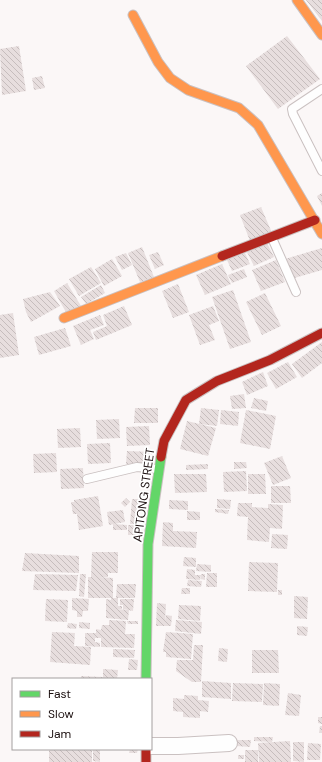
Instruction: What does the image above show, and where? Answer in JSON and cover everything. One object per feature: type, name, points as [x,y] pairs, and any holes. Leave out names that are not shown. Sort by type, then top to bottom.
[{"type":"street","points":[[297,0],[322,35]]},
{"type":"street","points":[[133,15],[160,65],[173,81],[190,91],[232,104],[251,117],[258,125],[322,234]]},
{"type":"street","points":[[64,318],[160,279],[315,220]]},
{"type":"street","name":"APITONG STREET","points":[[146,678],[148,544],[158,469],[164,441],[186,400],[217,381],[270,360],[321,335]]},
{"type":"street","points":[[152,746],[229,743]]},
{"type":"street","points":[[146,750],[146,762]]},
{"type":"lane","points":[[322,89],[292,109],[293,114],[322,171]]},
{"type":"lane","points":[[272,237],[296,292]]},
{"type":"lane","points":[[87,479],[137,467],[158,469]]},
{"type":"building","points":[[306,0],[322,0],[322,21]]},
{"type":"building","points":[[287,36],[320,79],[278,109],[246,66]]},
{"type":"building","points":[[19,46],[26,91],[2,95],[0,49]]},
{"type":"building","points":[[42,76],[45,88],[34,90],[32,78]]},
{"type":"building","points":[[322,193],[322,206],[317,196]]},
{"type":"building","points":[[261,207],[272,233],[250,241],[240,215]]},
{"type":"building","points":[[267,243],[274,257],[254,266],[247,252]]},
{"type":"building","points":[[142,247],[154,277],[140,282],[128,253]]},
{"type":"building","points":[[322,248],[322,270],[291,279],[285,259]]},
{"type":"building","points":[[158,252],[164,265],[155,269],[149,255]]},
{"type":"building","points":[[126,253],[132,265],[122,270],[115,257]]},
{"type":"building","points":[[245,253],[250,264],[232,271],[227,260]]},
{"type":"building","points":[[112,259],[122,276],[104,286],[95,269]]},
{"type":"building","points":[[276,260],[285,282],[261,291],[252,270]]},
{"type":"building","points":[[222,264],[231,284],[205,295],[196,275]]},
{"type":"building","points":[[91,267],[101,283],[79,296],[69,279]]},
{"type":"building","points":[[244,269],[247,277],[232,283],[228,275]]},
{"type":"building","points":[[67,283],[81,306],[67,314],[54,291]]},
{"type":"building","points":[[178,284],[189,312],[173,318],[162,291]]},
{"type":"building","points":[[101,285],[105,293],[86,304],[81,297]]},
{"type":"building","points":[[233,290],[251,342],[230,349],[212,297]]},
{"type":"building","points":[[50,292],[60,306],[31,322],[26,312],[23,299]]},
{"type":"building","points":[[265,293],[281,326],[262,335],[246,302]]},
{"type":"building","points":[[124,306],[132,325],[96,340],[93,332],[107,326],[103,315]]},
{"type":"building","points":[[213,306],[219,321],[209,325],[215,340],[200,345],[189,315]]},
{"type":"building","points":[[13,313],[19,355],[0,358],[0,315]]},
{"type":"building","points":[[100,315],[104,325],[90,330],[94,339],[81,345],[73,326]]},
{"type":"building","points":[[65,328],[71,346],[39,355],[34,337]]},
{"type":"building","points":[[322,342],[322,363],[302,378],[292,364]]},
{"type":"building","points":[[288,362],[297,377],[276,389],[267,373]]},
{"type":"building","points":[[263,372],[268,386],[247,395],[242,382]]},
{"type":"building","points":[[244,394],[246,408],[232,409],[230,396]]},
{"type":"building","points":[[254,398],[268,401],[266,411],[251,408]]},
{"type":"building","points":[[135,408],[158,408],[158,423],[134,423]]},
{"type":"building","points":[[201,408],[219,410],[217,426],[199,424]]},
{"type":"building","points":[[221,410],[239,412],[238,426],[220,424]]},
{"type":"building","points":[[246,410],[276,416],[270,449],[240,443]]},
{"type":"building","points":[[119,419],[120,438],[97,439],[96,420]]},
{"type":"building","points":[[187,421],[216,428],[208,456],[180,449]]},
{"type":"building","points":[[149,426],[150,445],[127,446],[126,427]]},
{"type":"building","points":[[80,428],[81,447],[58,448],[57,429]]},
{"type":"building","points":[[110,443],[111,463],[88,464],[87,444]]},
{"type":"building","points":[[127,451],[153,452],[153,465],[126,464]]},
{"type":"building","points":[[56,453],[57,472],[34,473],[33,454]]},
{"type":"building","points":[[282,456],[291,478],[273,485],[264,463]]},
{"type":"building","points":[[234,462],[246,462],[247,468],[234,469]]},
{"type":"building","points":[[208,464],[208,469],[186,470],[186,465]]},
{"type":"building","points":[[83,468],[84,488],[61,489],[60,469]]},
{"type":"building","points":[[246,471],[247,491],[224,492],[223,472]]},
{"type":"building","points":[[174,474],[206,474],[207,492],[175,493]]},
{"type":"building","points":[[248,474],[265,474],[266,494],[248,494]]},
{"type":"building","points":[[271,486],[290,486],[291,503],[271,503]]},
{"type":"building","points":[[98,496],[103,526],[79,530],[77,514],[73,514],[71,502],[74,502],[74,500]]},
{"type":"building","points":[[126,498],[130,502],[125,507],[121,503]]},
{"type":"building","points":[[132,499],[140,499],[138,524],[130,524]]},
{"type":"building","points":[[217,499],[231,500],[230,509],[217,508]]},
{"type":"building","points":[[169,500],[188,501],[188,510],[169,509]]},
{"type":"building","points":[[238,503],[252,503],[252,507],[268,508],[268,504],[283,505],[282,529],[270,528],[269,542],[247,540],[248,517],[237,516]]},
{"type":"building","points":[[215,509],[229,510],[228,514],[215,512]]},
{"type":"building","points":[[123,510],[125,522],[109,525],[107,512]]},
{"type":"building","points":[[187,511],[200,512],[200,520],[187,520]]},
{"type":"building","points":[[163,522],[173,523],[173,531],[197,532],[196,548],[162,546]]},
{"type":"building","points":[[113,524],[127,525],[127,530],[113,530]]},
{"type":"building","points":[[128,525],[138,525],[138,535],[128,535]]},
{"type":"building","points":[[272,534],[288,535],[287,549],[271,548]]},
{"type":"building","points":[[92,552],[118,552],[118,573],[108,573],[108,577],[100,577],[113,578],[113,598],[118,598],[118,606],[122,606],[122,609],[116,609],[129,610],[128,620],[106,618],[106,599],[111,600],[111,598],[88,598],[88,577],[91,577]]},
{"type":"building","points":[[25,553],[79,556],[79,573],[22,571]]},
{"type":"building","points":[[184,557],[196,558],[196,567],[183,566]]},
{"type":"building","points":[[249,562],[278,563],[277,592],[248,591]]},
{"type":"building","points":[[197,564],[211,565],[211,572],[196,571]]},
{"type":"building","points":[[187,569],[195,570],[195,575],[201,575],[200,580],[186,579]]},
{"type":"building","points":[[207,573],[217,573],[217,587],[206,587]]},
{"type":"building","points":[[35,574],[78,575],[76,591],[33,590]]},
{"type":"building","points":[[80,574],[86,574],[84,597],[79,596]]},
{"type":"building","points":[[201,574],[205,574],[205,580],[201,579]]},
{"type":"building","points":[[188,580],[202,581],[201,587],[187,586]]},
{"type":"building","points":[[117,584],[136,584],[135,598],[116,598]]},
{"type":"building","points":[[182,588],[190,588],[190,594],[181,594]]},
{"type":"building","points":[[278,590],[282,590],[282,595],[278,595]]},
{"type":"building","points":[[294,596],[308,597],[307,619],[294,618]]},
{"type":"building","points":[[72,598],[89,599],[88,611],[83,611],[82,617],[77,617],[77,611],[72,610]]},
{"type":"building","points":[[46,599],[68,600],[67,622],[45,621]]},
{"type":"building","points":[[120,599],[134,599],[133,611],[123,609],[123,605],[120,605]]},
{"type":"building","points":[[157,603],[166,604],[165,621],[166,615],[172,616],[171,626],[156,626]]},
{"type":"building","points":[[179,605],[201,606],[200,621],[178,619]]},
{"type":"building","points":[[109,620],[126,621],[125,634],[135,634],[134,648],[101,647],[101,638],[95,638],[95,642],[100,643],[100,647],[85,646],[85,633],[96,633],[96,629],[101,630],[102,625],[109,625]]},
{"type":"building","points":[[176,620],[202,622],[201,634],[175,631]]},
{"type":"building","points":[[127,621],[138,621],[138,624],[128,624]]},
{"type":"building","points":[[79,622],[90,623],[90,629],[79,628]]},
{"type":"building","points":[[68,623],[77,624],[76,629],[67,628]]},
{"type":"building","points":[[297,626],[308,627],[307,636],[297,635]]},
{"type":"building","points":[[52,632],[75,633],[74,646],[91,647],[90,665],[50,662]]},
{"type":"building","points":[[166,632],[193,634],[191,659],[166,657],[166,652],[163,652]]},
{"type":"building","points":[[194,645],[203,645],[201,682],[192,682],[176,671],[177,660],[193,660]]},
{"type":"building","points":[[219,648],[228,649],[227,662],[218,661]]},
{"type":"building","points":[[113,649],[135,650],[134,658],[113,657]]},
{"type":"building","points":[[252,650],[278,650],[279,673],[252,673]]},
{"type":"building","points":[[129,659],[138,660],[137,670],[128,670]]},
{"type":"building","points":[[103,669],[118,670],[117,678],[81,678],[81,676],[103,677]]},
{"type":"building","points":[[202,681],[231,683],[231,699],[202,697]]},
{"type":"building","points":[[233,683],[263,684],[262,702],[232,701]]},
{"type":"building","points":[[264,683],[280,684],[279,706],[263,705]]},
{"type":"building","points":[[288,693],[301,695],[299,716],[285,715]]},
{"type":"building","points":[[184,695],[198,696],[198,700],[209,701],[208,712],[200,711],[200,718],[183,717],[183,712],[173,711],[173,698],[184,699]]},
{"type":"building","points":[[318,717],[322,717],[322,724],[318,723]]},
{"type":"building","points":[[320,726],[322,726],[322,733],[319,733]]},
{"type":"building","points":[[254,737],[273,737],[272,742],[254,741]]},
{"type":"building","points":[[236,740],[251,740],[250,747],[236,746]]},
{"type":"building","points":[[290,741],[291,762],[259,762],[258,743]]},
{"type":"building","points":[[293,742],[304,742],[304,762],[293,761]]},
{"type":"building","points":[[308,743],[321,744],[320,760],[307,760]]},
{"type":"building","points":[[49,750],[92,750],[92,762],[49,762]]},
{"type":"building","points":[[93,750],[100,750],[100,762],[93,761]]},
{"type":"building","points":[[130,750],[138,750],[137,753],[129,753]]},
{"type":"building","points":[[245,750],[258,750],[258,762],[245,762]]},
{"type":"building","points":[[238,755],[244,755],[244,759],[238,759]]},
{"type":"traffic: fast","points":[[146,678],[148,544],[161,457]]},
{"type":"traffic: slow","points":[[297,0],[322,35]]},
{"type":"traffic: slow","points":[[133,15],[158,62],[170,78],[188,90],[239,108],[258,125],[322,234]]},
{"type":"traffic: slow","points":[[64,318],[222,256]]},
{"type":"traffic: jam","points":[[222,256],[315,220]]},
{"type":"traffic: jam","points":[[161,457],[164,441],[186,400],[217,381],[270,360],[322,333]]},
{"type":"traffic: jam","points":[[146,750],[146,762]]}]
